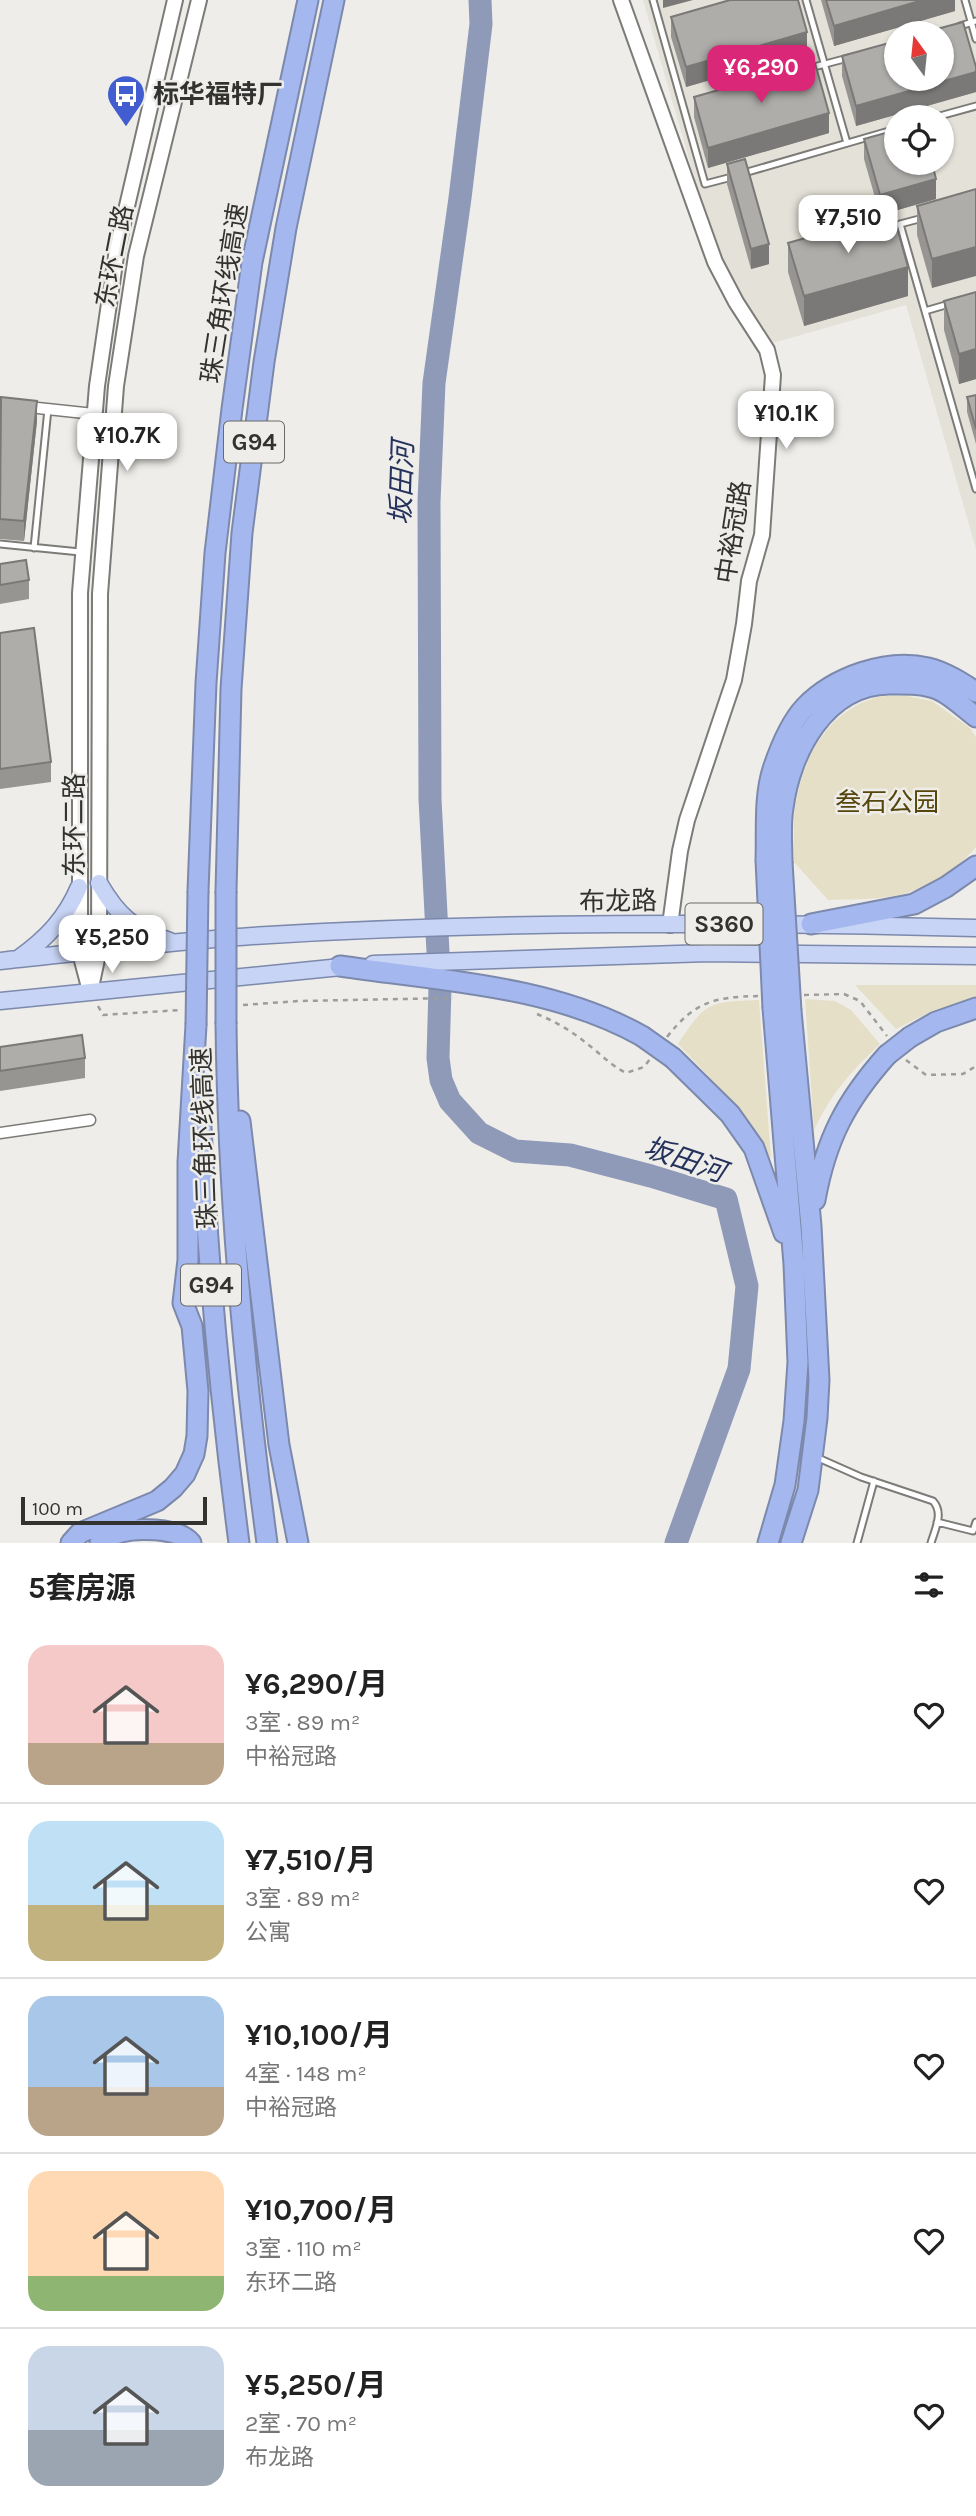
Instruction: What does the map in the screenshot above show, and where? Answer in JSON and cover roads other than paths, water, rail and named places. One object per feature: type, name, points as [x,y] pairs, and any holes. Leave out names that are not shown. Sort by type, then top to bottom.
[{"type":"highway","name":"珠三角环线高速","points":[[239,1543],[224,1426],[206,1232],[196,1025],[206,670],[215,553],[252,262],[309,0]]},
{"type":"highway","name":"珠三角环线高速","points":[[267,1543],[255,1456],[235,1254],[227,1072],[230,1015],[226,891],[230,689],[242,533],[264,362],[286,228],[334,0]]},
{"type":"highway","points":[[768,1543],[785,1485],[794,1421],[798,1362],[774,860],[767,815],[772,771],[785,738],[804,708],[834,685],[865,672],[891,665],[928,668],[961,682],[976,692]]},
{"type":"highway","points":[[774,860],[790,773],[804,739],[823,713],[846,696],[874,684],[908,684],[937,689],[976,717]]},
{"type":"highway","points":[[811,923],[914,904],[946,887],[976,866]]},
{"type":"highway","points":[[340,966],[544,998],[612,1019],[642,1036],[666,1052],[730,1114],[754,1148],[767,1179],[794,1264]]},
{"type":"highway","points":[[781,1003],[811,1226],[819,1380],[808,1490],[791,1543]]},
{"type":"highway","points":[[811,1226],[819,1177],[831,1140],[844,1111],[862,1083],[910,1037],[936,1022],[976,1008]]},
{"type":"highway","points":[[71,1543],[80,1533],[157,1501],[185,1474],[194,1454],[198,1391],[192,1326],[183,1303],[188,1259],[188,1163],[196,1025]]},
{"type":"highway","points":[[227,1072],[239,1118],[278,1445],[298,1543]]},
{"type":"highway","points":[[100,1543],[116,1534],[138,1530],[167,1531],[187,1537],[191,1543]]},
{"type":"main road","name":"东环二路","points":[[90,992],[80,953],[80,607],[94,414],[117,249],[175,0]]},
{"type":"main road","name":"东环二路","points":[[90,992],[99,950],[100,594],[116,386],[136,256],[199,0]]},
{"type":"main road","name":"中裕冠路","points":[[621,0],[715,262],[736,302],[767,350],[773,375],[762,535],[749,581],[734,680],[687,820],[670,925]]},
{"type":"main road","points":[[99,883],[124,918],[139,929],[175,943]]},
{"type":"main road","points":[[18,959],[47,937],[60,922],[72,905],[79,887]]},
{"type":"main road","name":"布龙路","points":[[175,943],[251,936],[402,929],[811,923],[976,928]]},
{"type":"main road","name":"S360","points":[[0,961],[175,943]]},
{"type":"main road","name":"布龙路","points":[[340,966],[708,953],[976,956]]},
{"type":"main road","name":"S360","points":[[0,1001],[340,966]]},
{"type":"street","points":[[0,404],[94,414]]},
{"type":"street","points":[[0,1133],[90,1120]]},
{"type":"lane","points":[[653,0],[705,184],[884,132]]},
{"type":"lane","points":[[806,0],[847,143]]},
{"type":"lane","points":[[965,0],[974,22],[976,39]]},
{"type":"lane","points":[[660,25],[673,22]]},
{"type":"lane","points":[[958,26],[974,22]]},
{"type":"lane","points":[[799,71],[860,54]]},
{"type":"lane","points":[[682,104],[695,101]]},
{"type":"lane","points":[[954,112],[976,106]]},
{"type":"lane","points":[[926,217],[900,224],[976,489]]},
{"type":"lane","points":[[925,311],[951,303]]},
{"type":"lane","points":[[34,548],[48,409]]},
{"type":"lane","points":[[0,544],[84,553]]},
{"type":"lane","points":[[813,1456],[933,1501],[939,1508],[931,1543]]},
{"type":"lane","points":[[857,1543],[874,1481]]},
{"type":"lane","points":[[937,1522],[973,1531],[976,1522]]},
{"type":"waterway","name":"坂田河","points":[[439,971],[430,799],[429,502],[434,383],[481,24],[480,0]]},
{"type":"waterway","name":"坂田河","points":[[440,987],[438,1058],[441,1080],[450,1101],[479,1133],[515,1151],[570,1155],[726,1199],[747,1286],[739,1369],[676,1543]]},
{"type":"place","name":"标华福特厂","points":[[126,128]]},
{"type":"park label","name":"叁石公园","points":[[887,802]]}]
